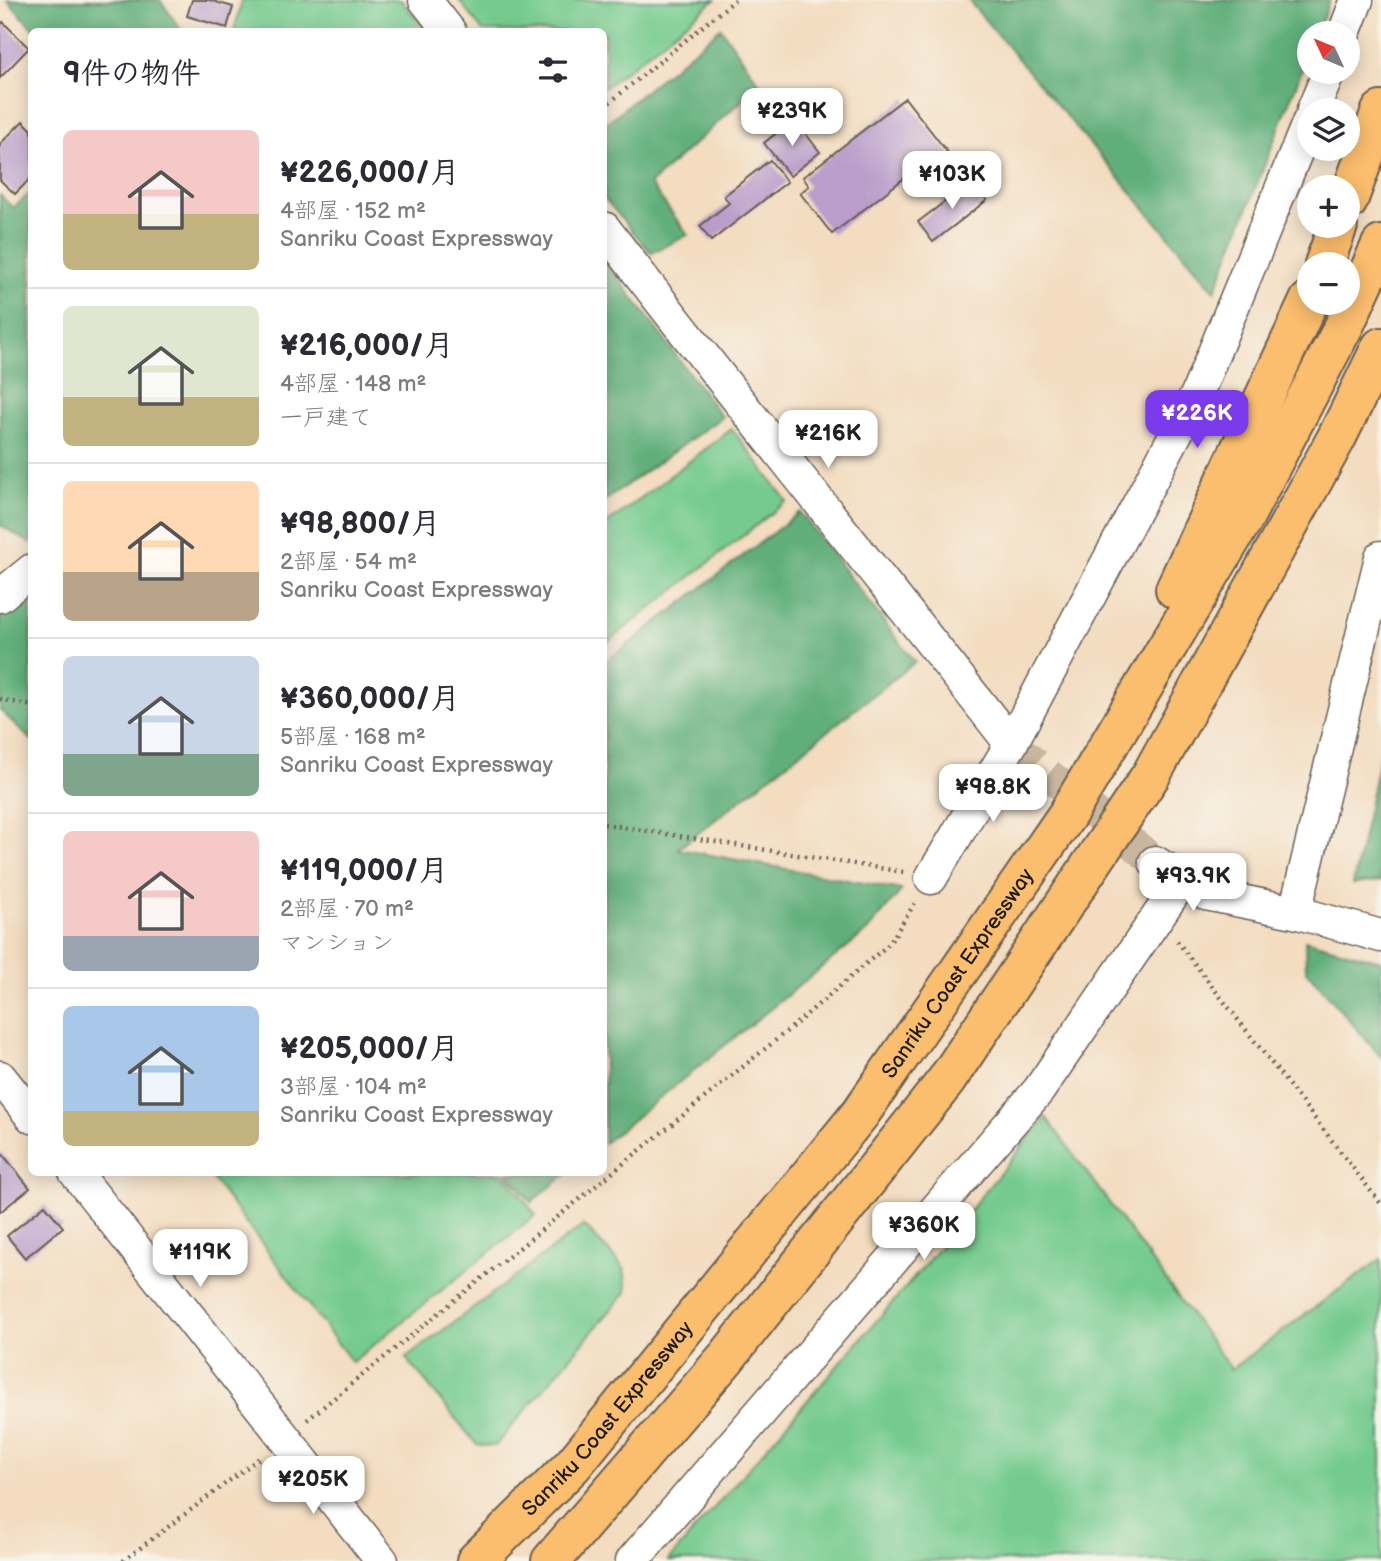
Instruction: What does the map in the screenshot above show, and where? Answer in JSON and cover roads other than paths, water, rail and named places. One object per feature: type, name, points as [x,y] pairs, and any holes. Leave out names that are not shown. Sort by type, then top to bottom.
[{"type":"highway","points":[[1358,175],[1381,111]]},
{"type":"highway","name":"Sanriku Coast Expressway","points":[[476,1561],[573,1465],[860,1114],[1067,815],[1244,518],[1346,322],[1381,244]]},
{"type":"highway","points":[[1067,815],[1218,501],[1303,315]]},
{"type":"highway","points":[[551,1561],[726,1358],[946,1081],[1151,775],[1337,437],[1381,347]]},
{"type":"street","points":[[425,0],[447,28]]},
{"type":"street","points":[[1349,21],[1357,0]]},
{"type":"street","points":[[931,878],[1011,744],[1197,394],[1297,150]]},
{"type":"street","points":[[607,232],[709,366],[867,559],[1011,744]]},
{"type":"street","points":[[1295,912],[1381,557]]},
{"type":"street","points":[[0,596],[28,573]]},
{"type":"street","points":[[1155,862],[1206,894],[1295,912],[1381,936]]},
{"type":"street","points":[[632,1561],[1040,1090],[1160,918],[1182,881]]},
{"type":"street","points":[[0,1077],[28,1112]]},
{"type":"street","points":[[78,1176],[382,1561]]},
{"type":"tunnel","points":[[1011,744],[1155,862]]}]
